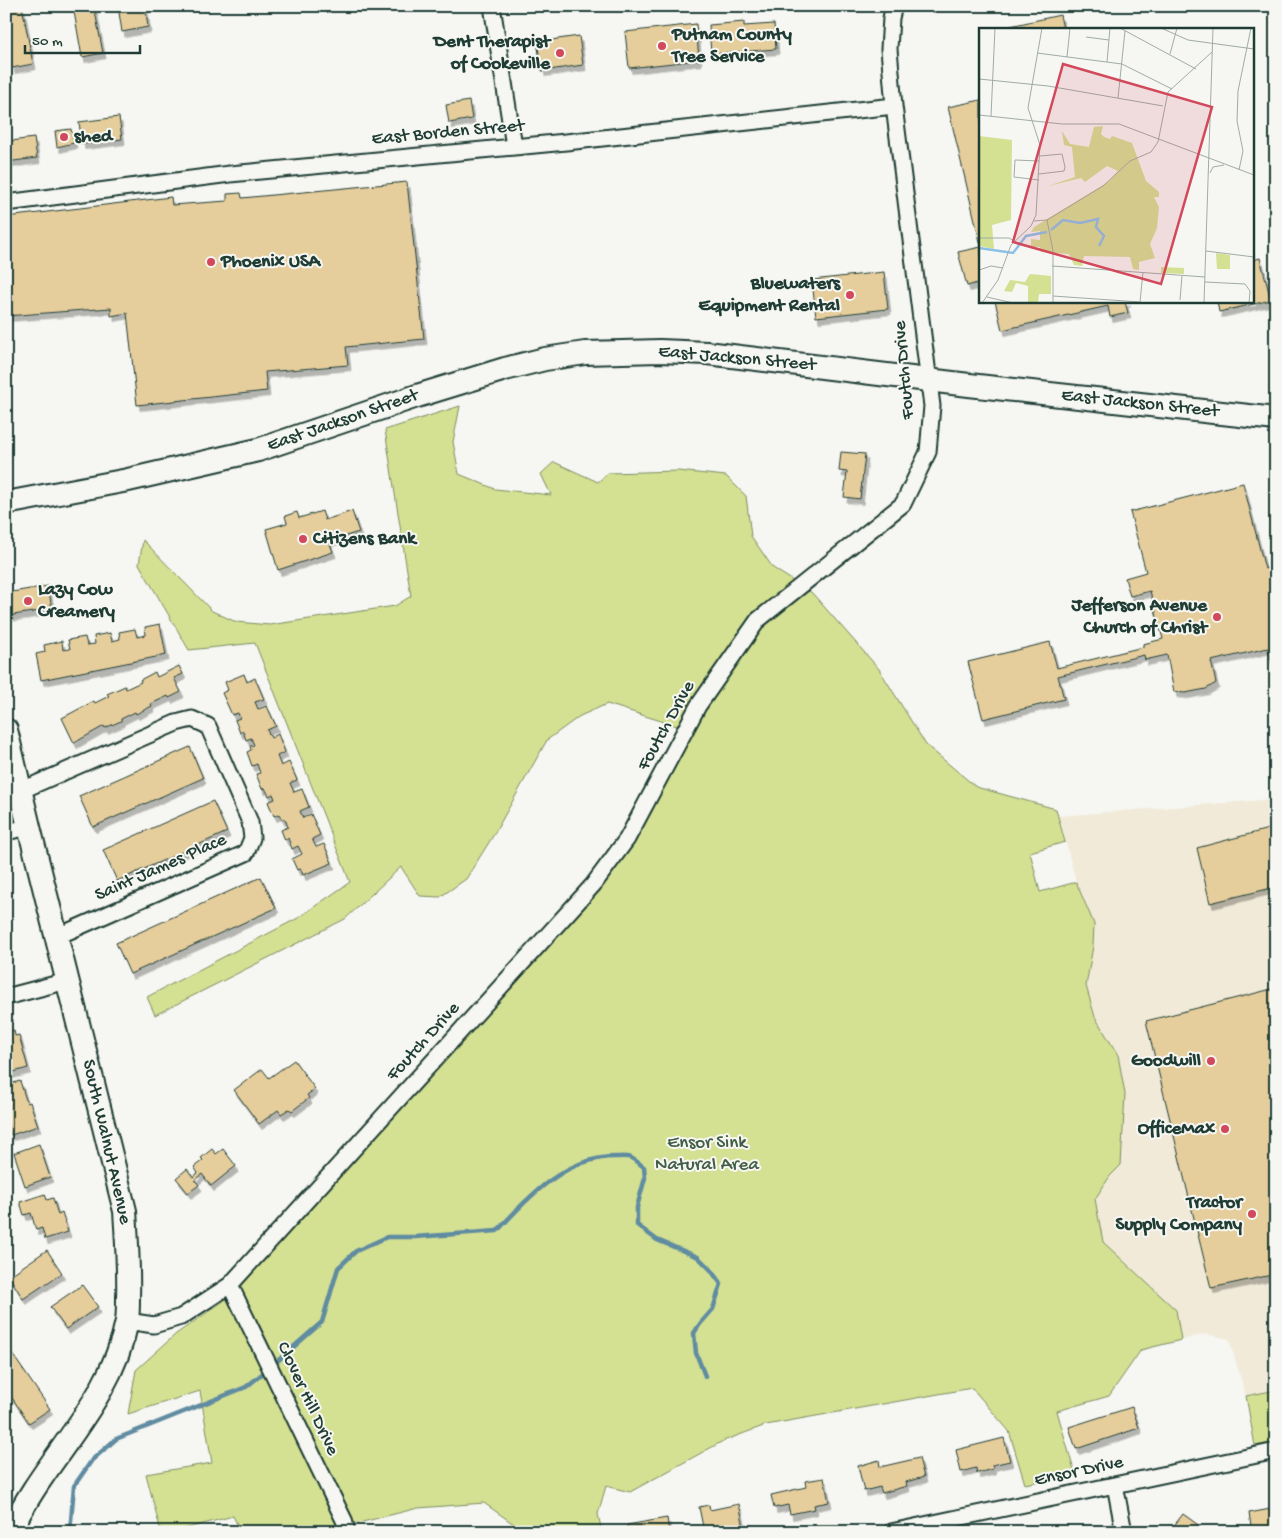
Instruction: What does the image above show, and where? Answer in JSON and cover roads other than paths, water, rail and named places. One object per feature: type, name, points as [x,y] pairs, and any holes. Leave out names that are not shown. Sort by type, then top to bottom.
[{"type":"street","points":[[492,6],[514,146]]},
{"type":"street","name":"Foutch Drive","points":[[127,1321],[154,1325],[181,1317],[230,1285],[593,885],[628,839],[698,706],[758,620],[902,504],[928,452],[932,406],[894,106],[889,49],[891,18],[894,6]]},
{"type":"street","name":"East Borden Street","points":[[6,203],[230,174],[576,141],[894,106]]},
{"type":"street","name":"East Jackson Street","points":[[6,504],[128,480],[258,450],[416,396],[496,372],[544,359],[585,353],[660,351],[707,353],[1276,419]]},
{"type":"street","name":"Saint James Place","points":[[20,791],[176,724],[192,720],[208,726],[250,822],[252,838],[246,853],[56,937]]},
{"type":"street","name":"South Walnut Avenue","points":[[6,730],[125,1211],[129,1272],[127,1321],[113,1365],[96,1401],[38,1482],[9,1530]]},
{"type":"street","points":[[6,832],[29,827]]},
{"type":"street","points":[[6,997],[67,981]]},
{"type":"street","name":"Clover Hill Drive","points":[[230,1285],[344,1520],[347,1532]]},
{"type":"street","name":"Ensor Drive","points":[[891,1532],[1276,1451]]},
{"type":"street","points":[[1115,1485],[1124,1532]]},
{"type":"waterway","points":[[273,1365],[322,1322],[338,1268],[356,1251],[387,1237],[415,1237],[497,1231],[535,1193],[564,1171],[597,1159],[628,1157],[644,1167],[645,1178],[637,1207],[637,1225],[657,1240],[698,1257],[721,1284],[713,1309],[694,1333],[696,1353],[705,1376]]},
{"type":"waterway","points":[[70,1532],[74,1486],[92,1460],[116,1439],[246,1387],[267,1370]]},
{"type":"place","name":"Putnam County Tree Service","points":[[662,46]]},
{"type":"place","name":"Dent Therapist of Cookeville","points":[[560,53]]},
{"type":"place","name":"shed","points":[[64,137]]},
{"type":"place","name":"Phoenix USA","points":[[211,262]]},
{"type":"place","name":"Bluewaters Equipment Rental","points":[[850,295]]},
{"type":"place","name":"Citizens Bank","points":[[303,539]]},
{"type":"place","name":"Lazy Cow Creamery","points":[[28,601]]},
{"type":"place","name":"Jefferson Avenue Church of Christ","points":[[1217,617]]},
{"type":"place","name":"Goodwill","points":[[1211,1061]]},
{"type":"place","name":"OfficeMax","points":[[1225,1129]]},
{"type":"place","name":"Tractor Supply Company","points":[[1252,1214]]},
{"type":"park label","name":"Ensor Sink Natural Area","points":[[707,1154]]}]
